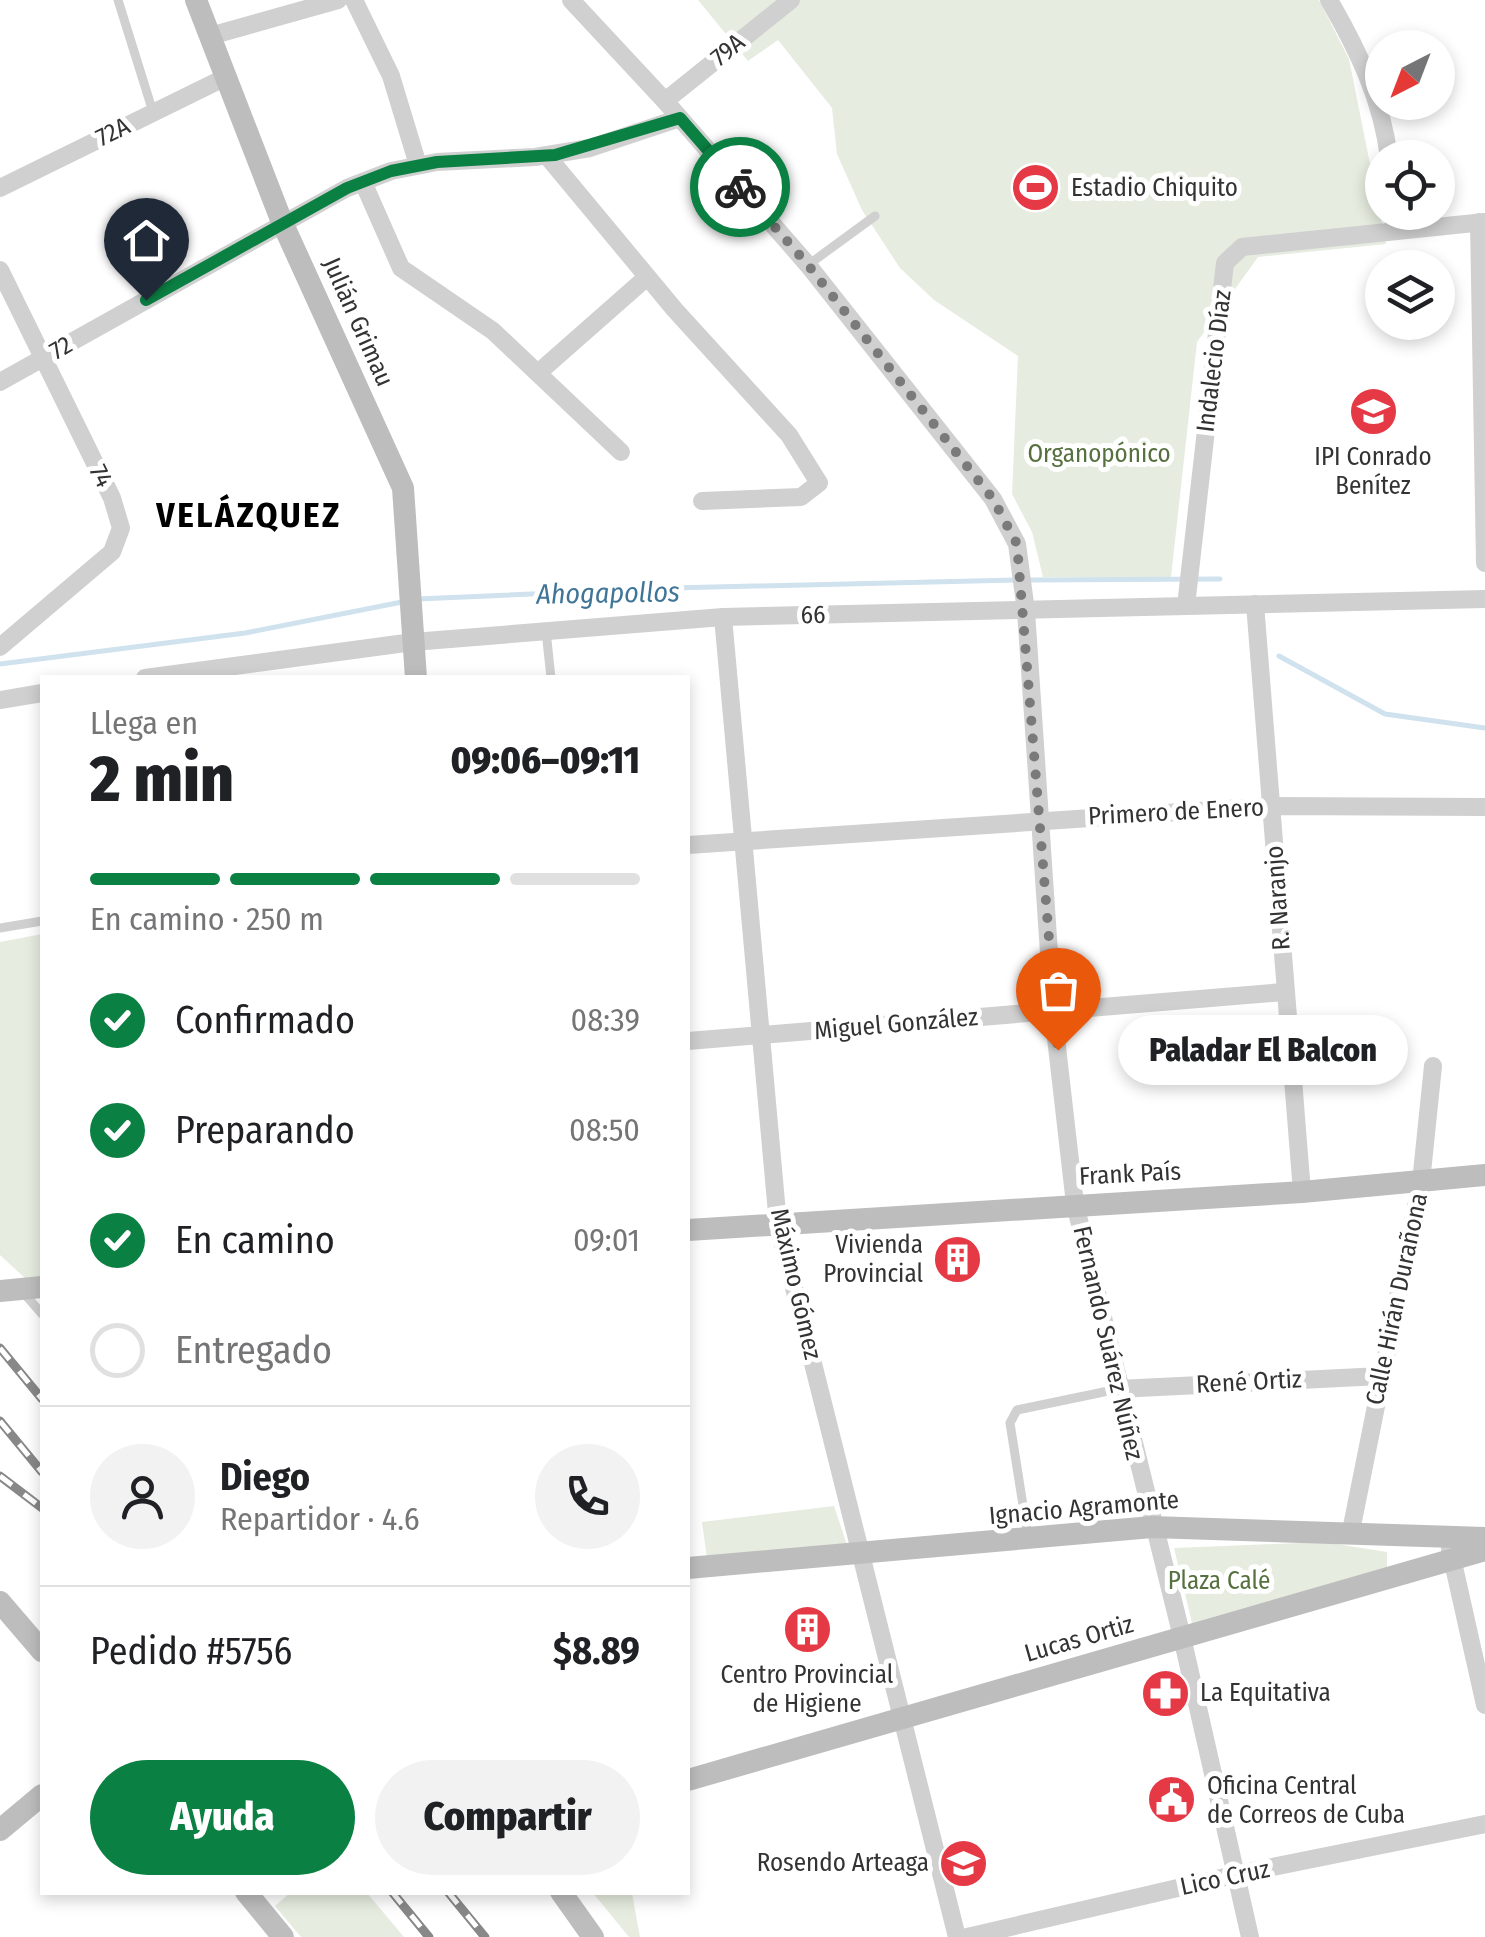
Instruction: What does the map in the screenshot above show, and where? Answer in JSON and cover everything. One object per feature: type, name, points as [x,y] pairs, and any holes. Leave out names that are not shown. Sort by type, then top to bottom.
[{"type":"main road","name":"Julián Grimau","points":[[196,0],[282,222],[402,488],[416,675]]},
{"type":"main road","name":"Frank País","points":[[690,1230],[1302,1192],[1485,1176]]},
{"type":"main road","name":"Ignacio Agramonte","points":[[690,1568],[864,1556],[1152,1527],[1351,1532],[1450,1548],[1485,1538]]},
{"type":"main road","name":"Lucas Ortiz","points":[[690,1779],[1182,1637],[1450,1548],[1485,1550]]},
{"type":"main road","points":[[0,1602],[40,1650]]},
{"type":"main road","points":[[0,1830],[40,1797]]},
{"type":"main road","points":[[248,1895],[283,1937]]},
{"type":"main road","points":[[563,1895],[593,1937]]},
{"type":"street","points":[[210,36],[338,0]]},
{"type":"street","points":[[354,0],[391,76],[418,165]]},
{"type":"street","name":"Fernando Suárez Núñez","points":[[570,0],[666,100],[808,265],[993,499],[1017,544],[1026,611],[1053,1012],[1075,1204],[1182,1637],[1250,1937]]},
{"type":"street","name":"79A","points":[[666,100],[791,0]]},
{"type":"street","points":[[1329,0],[1358,50],[1385,124],[1387,140]]},
{"type":"street","name":"72A","points":[[0,188],[226,77]]},
{"type":"street","name":"72","points":[[0,382],[282,222],[363,182],[418,165],[546,156],[590,148],[680,118]]},
{"type":"street","points":[[546,156],[647,277],[789,436],[819,483],[801,497],[702,501]]},
{"type":"street","points":[[363,182],[402,268],[494,331],[621,452]]},
{"type":"street","name":"Indalecio Díaz","points":[[1455,222],[1482,222]]},
{"type":"street","points":[[1482,222],[1485,563]]},
{"type":"street","name":"Indalecio Díaz","points":[[1186,606],[1225,263],[1242,247],[1365,227]]},
{"type":"street","name":"74","points":[[0,270],[112,498],[121,528],[112,552],[0,647]]},
{"type":"street","points":[[538,373],[647,277]]},
{"type":"street","name":"66","points":[[167,675],[413,642],[723,617],[1485,600]]},
{"type":"street","name":"R. Naranjo","points":[[1255,604],[1302,1192]]},
{"type":"street","name":"Máximo Gómez","points":[[723,617],[778,1224],[958,1937]]},
{"type":"street","points":[[0,700],[40,693]]},
{"type":"street","name":"Primero de Enero","points":[[690,845],[1272,806],[1485,807]]},
{"type":"street","name":"Miguel González","points":[[690,1042],[1284,992]]},
{"type":"street","name":"Calle Hirán Durañona","points":[[1351,1532],[1421,1182],[1433,1066]]},
{"type":"street","name":"René Ortiz","points":[[1118,1389],[1380,1376]]},
{"type":"street","points":[[1450,1548],[1485,1705]]},
{"type":"street","name":"Lico Cruz","points":[[967,1937],[1238,1874],[1485,1824]]},
{"type":"lane","points":[[118,0],[153,112]]},
{"type":"lane","points":[[808,265],[875,216]]},
{"type":"lane","points":[[546,631],[551,675]]},
{"type":"lane","points":[[0,928],[40,921]]},
{"type":"lane","points":[[14,1288],[40,1312]]},
{"type":"lane","points":[[1028,1539],[1010,1424],[1017,1410],[1118,1389]]},
{"type":"green space","name":"Organopónico","points":[[698,0],[1319,0],[1349,59],[1365,140],[1365,230],[1383,230],[1386,244],[1258,257],[1197,342],[1171,577],[1043,577],[1032,532],[1012,494],[1018,356],[934,300],[900,268],[862,210],[837,154],[832,108],[778,40],[748,61]]},
{"type":"green space","points":[[40,934],[40,1279],[27,1280],[0,1255],[0,942]]},
{"type":"green space","points":[[834,1506],[847,1545],[707,1558],[702,1522]]},
{"type":"green space","name":"Plaza Calé","points":[[1324,1542],[1387,1552],[1387,1567],[1192,1623],[1174,1548]]},
{"type":"green space","points":[[288,1895],[369,1895],[404,1937],[301,1937],[275,1906]]},
{"type":"green space","points":[[595,1895],[632,1895],[640,1937],[629,1937]]},
{"type":"waterway","name":"Ahogapollos","points":[[1027,580],[1220,579]]},
{"type":"waterway","name":"Ahogapollos","points":[[418,599],[1016,580]]},
{"type":"waterway","name":"Ahogapollos","points":[[0,664],[245,633],[402,602]]},
{"type":"waterway","name":"Ahogapollos","points":[[1279,656],[1385,714],[1485,728]]},
{"type":"railway","points":[[0,1348],[40,1397]]},
{"type":"railway","points":[[0,1421],[40,1470]]},
{"type":"railway","points":[[0,1476],[40,1506]]},
{"type":"railway","points":[[394,1895],[429,1937]]},
{"type":"railway","points":[[450,1895],[485,1937]]},
{"type":"way so far","points":[[740,187],[808,265],[993,499],[1017,544],[1026,611],[1058,1050]]},
{"type":"place","name":"Estadio Chiquito","points":[[1036,188]]},
{"type":"place","name":"IPI Conrado Benítez","points":[[1373,411]]},
{"type":"place","name":"Paladar El Balcon","points":[[1058,1050]]},
{"type":"place","name":"Vivienda Provincial","points":[[958,1259]]},
{"type":"place","name":"Centro Provincial de Higiene","points":[[807,1629]]},
{"type":"place","name":"La Equitativa","points":[[1165,1693]]},
{"type":"place","name":"Oficina Central de Correos de Cuba","points":[[1172,1800]]},
{"type":"place","name":"Rosendo Arteaga","points":[[964,1863]]},
{"type":"district","name":"VELÁZQUEZ","points":[[249,515]]},
{"type":"route","points":[[146,300],[347,188],[418,165],[555,155],[590,148],[680,118],[740,187]]}]
